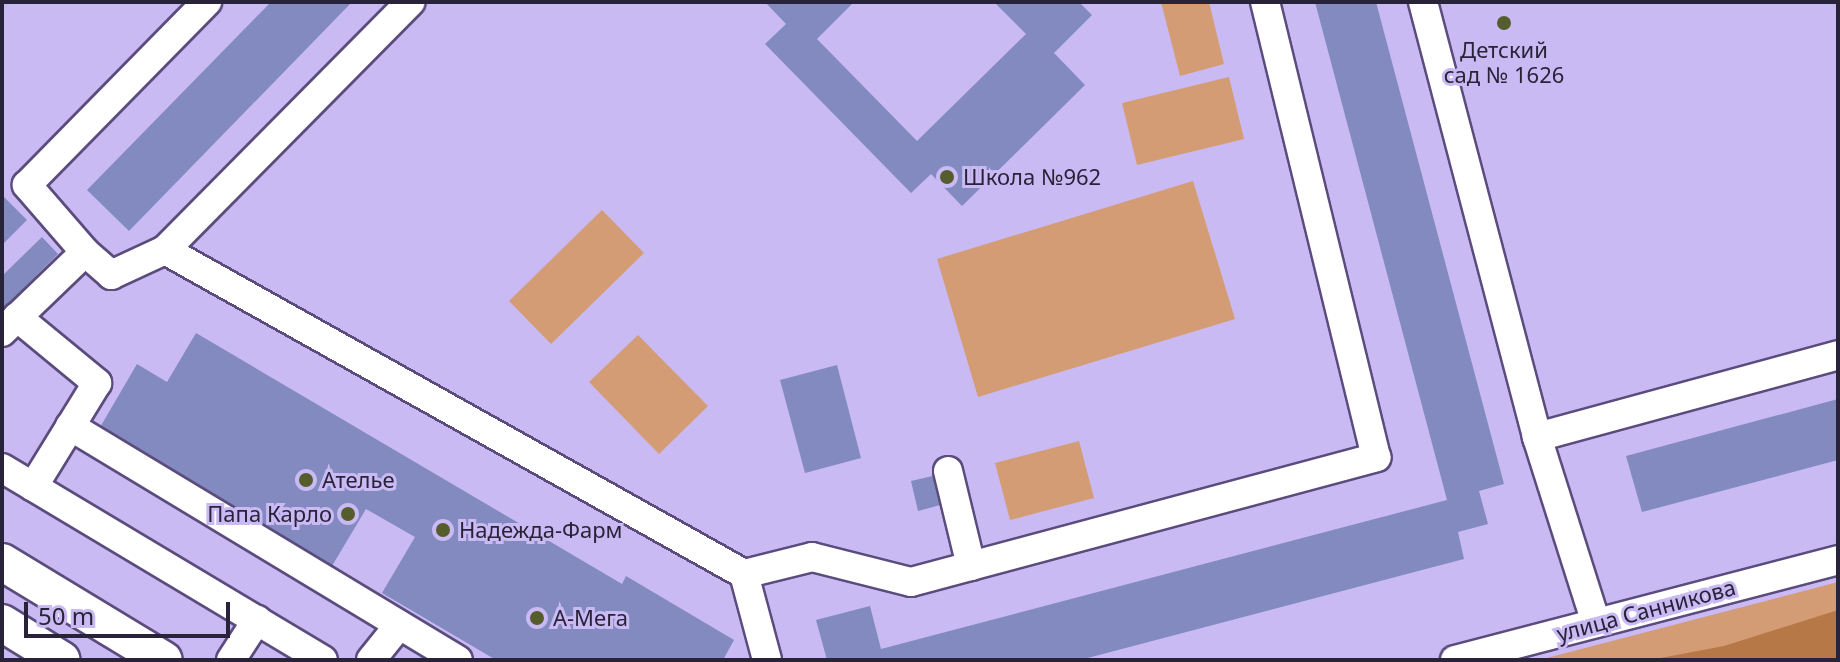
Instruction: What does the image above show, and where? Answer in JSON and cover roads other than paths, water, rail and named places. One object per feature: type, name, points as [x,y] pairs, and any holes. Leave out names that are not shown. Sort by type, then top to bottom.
[{"type":"main road","points":[[2,562],[164,660]]},
{"type":"main road","points":[[2,623],[62,660]]},
{"type":"street","points":[[207,2],[27,185],[85,252],[111,275],[165,250],[410,2]]},
{"type":"street","points":[[165,250],[744,574],[812,557],[911,582],[1376,457],[1265,2]]},
{"type":"street","points":[[1423,2],[1537,437],[1596,623]]},
{"type":"street","points":[[33,487],[97,383],[10,324],[85,252]]},
{"type":"street","points":[[1537,437],[1838,355]]},
{"type":"street","points":[[70,426],[458,660]]},
{"type":"street","points":[[2,468],[323,660]]},
{"type":"street","points":[[948,471],[971,566]]},
{"type":"street","name":"улица Санникова","points":[[1455,660],[1838,560]]},
{"type":"street","points":[[744,574],[767,660]]},
{"type":"street","points":[[231,660],[257,620]]},
{"type":"street","points":[[371,660],[399,625]]},
{"type":"place","name":"Детский сад № 1626","points":[[1504,23]]},
{"type":"place","name":"Школа №962","points":[[947,177]]},
{"type":"place","name":"Ателье","points":[[306,480]]},
{"type":"place","name":"Папа Карло","points":[[348,514]]},
{"type":"place","name":"Надежда-Фарм","points":[[443,530]]},
{"type":"place","name":"А-Мега","points":[[537,618]]}]
